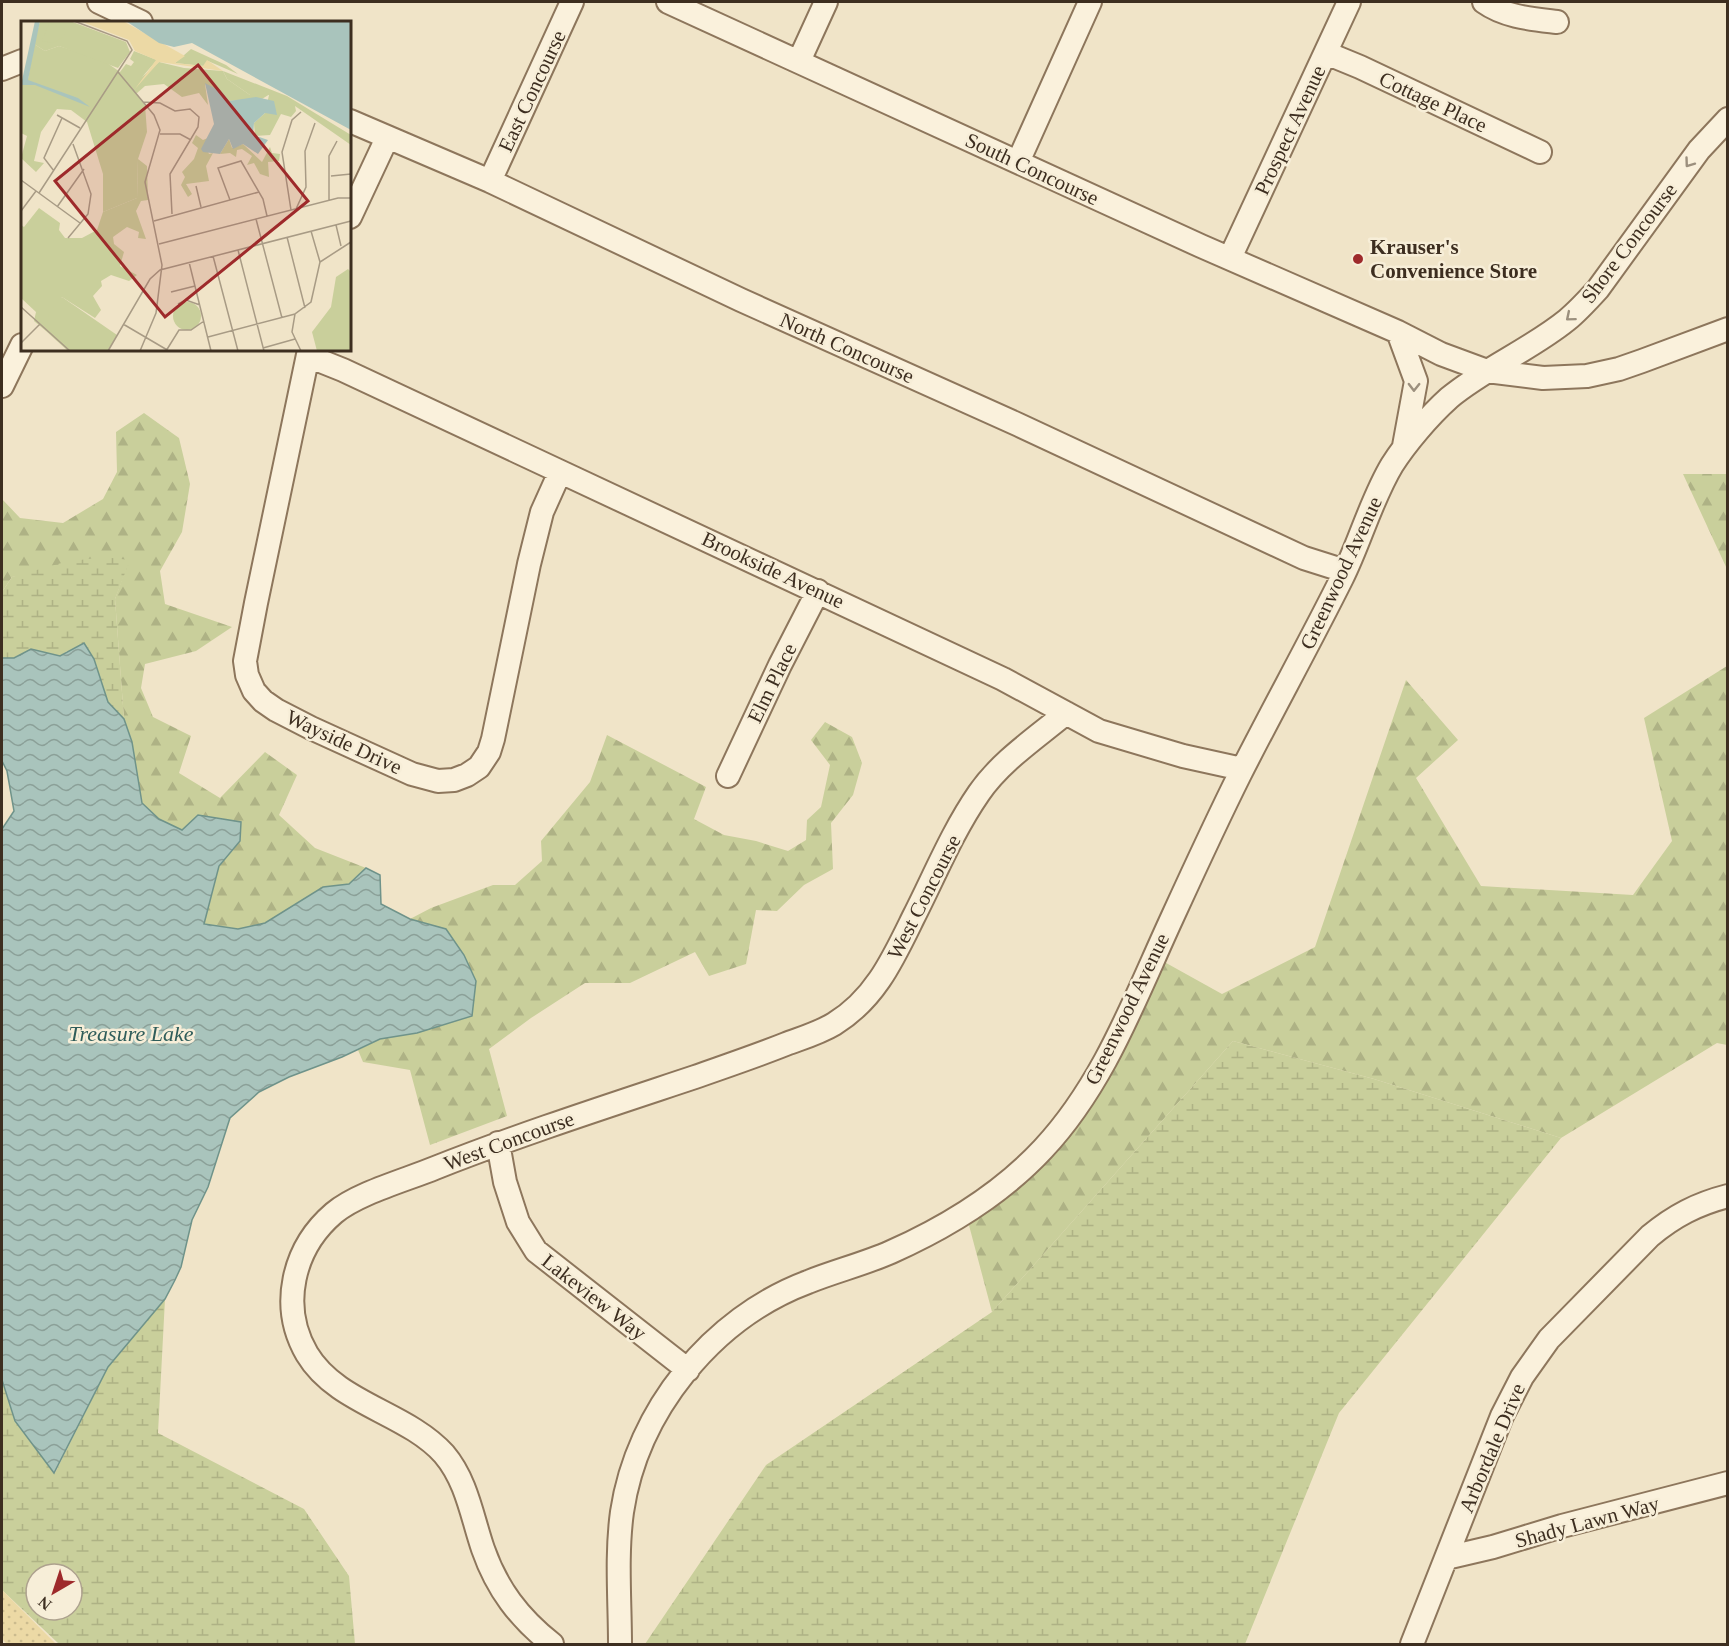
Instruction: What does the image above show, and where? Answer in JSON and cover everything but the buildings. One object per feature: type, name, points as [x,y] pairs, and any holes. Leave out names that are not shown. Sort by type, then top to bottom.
[{"type":"street","points":[[99,2],[130,21]]},
{"type":"street","name":"East Concourse","points":[[490,181],[572,2]]},
{"type":"street","name":"South Concourse","points":[[668,2],[1398,332],[1441,354],[1487,371],[1543,378],[1587,376],[1635,364],[1728,329]]},
{"type":"street","points":[[799,61],[826,2]]},
{"type":"street","points":[[1018,162],[1090,2]]},
{"type":"street","name":"Prospect Avenue","points":[[1230,258],[1349,2]]},
{"type":"street","points":[[1484,2],[1502,12],[1557,22]]},
{"type":"street","name":"Cottage Place","points":[[1326,53],[1540,152]]},
{"type":"street","points":[[2,69],[21,61]]},
{"type":"street","name":"Shore Concourse","points":[[1487,371],[1556,328],[1582,306],[1598,289],[1699,150],[1728,119]]},
{"type":"street","name":"North Concourse","points":[[351,121],[490,181],[741,300],[1019,425],[1304,558],[1345,571]]},
{"type":"street","points":[[351,215],[387,138]]},
{"type":"street","name":"Greenwood Avenue","points":[[1398,332],[1416,381],[1404,446]]},
{"type":"street","points":[[2,386],[21,347]]},
{"type":"street","name":"Wayside Drive","points":[[309,353],[245,661],[247,675],[254,691],[263,701],[331,737],[412,774],[438,781],[467,776],[479,767],[489,752],[493,739],[542,512],[560,472]]},
{"type":"street","name":"Brookside Avenue","points":[[309,353],[1003,679],[1099,731],[1183,756],[1242,769]]},
{"type":"street","name":"Greenwood Avenue","points":[[620,1644],[619,1542],[627,1487],[638,1452],[663,1402],[721,1334],[760,1305],[802,1283],[888,1253],[936,1230],[995,1192],[1045,1147],[1078,1107],[1103,1065],[1242,769],[1345,571],[1389,469],[1404,446],[1448,400],[1487,371]]},
{"type":"street","name":"Elm Place","points":[[728,776],[818,591]]},
{"type":"street","name":"West Concourse","points":[[552,1644],[519,1615],[493,1575],[464,1488],[452,1464],[441,1451],[414,1429],[328,1379],[307,1353],[298,1333],[292,1307],[293,1281],[299,1259],[309,1240],[318,1228],[338,1210],[363,1197],[498,1143],[749,1059],[817,1032],[849,1014],[870,994],[889,966],[954,836],[979,793],[1009,759],[1066,713]]},
{"type":"street","name":"Lakeview Way","points":[[498,1143],[505,1182],[518,1222],[536,1251],[688,1370]]},
{"type":"street","name":"Arbordale Drive","points":[[1412,1644],[1502,1416],[1522,1377],[1549,1339],[1631,1253],[1668,1221],[1688,1210],[1728,1196]]},
{"type":"street","name":"Shady Lawn Way","points":[[1446,1558],[1728,1483]]},
{"type":"green space","points":[[144,413],[179,438],[190,484],[182,532],[160,571],[165,604],[232,627],[196,651],[145,664],[141,688],[153,717],[191,736],[179,773],[220,798],[265,752],[297,775],[279,815],[315,848],[366,868],[349,884],[323,887],[265,923],[238,929],[204,924],[219,866],[240,841],[241,822],[221,820],[182,830],[159,819],[142,803],[132,742],[124,719],[115,599],[129,560],[12,577],[2,592],[2,499],[20,518],[63,523],[103,499],[117,472],[116,432]]},
{"type":"green space","points":[[1683,474],[1727,474],[1727,569]]},
{"type":"green space","points":[[103,557],[130,560],[115,599],[124,719],[108,702],[101,682],[67,651],[60,656],[31,649],[14,658],[2,658],[2,592],[12,577],[65,562]]},
{"type":"green space","points":[[1727,666],[1727,1045],[1717,1043],[1561,1138],[1374,1079],[1233,1041],[992,1312],[966,1214],[1103,1073],[1159,959],[1222,994],[1315,947],[1406,680],[1458,740],[1416,778],[1481,886],[1633,895],[1672,841],[1644,718]]},
{"type":"green space","points":[[825,722],[852,737],[862,763],[853,795],[831,823],[833,869],[804,885],[777,911],[756,910],[746,964],[709,976],[695,952],[630,983],[585,983],[489,1049],[507,1116],[430,1145],[410,1070],[363,1062],[358,1050],[380,1039],[417,1033],[476,981],[464,955],[446,929],[410,919],[431,908],[493,885],[515,885],[542,861],[541,841],[590,782],[607,735],[706,787],[694,819],[724,835],[756,841],[788,851],[806,840],[807,820],[821,807],[830,765],[811,740]]},
{"type":"green space","points":[[1233,1041],[1374,1079],[1561,1138],[1339,1413],[1245,1644],[645,1644],[766,1465],[992,1312]]},
{"type":"green space","points":[[165,1299],[158,1433],[304,1509],[349,1576],[355,1644],[59,1644],[36,1622],[84,1622],[84,1562],[24,1562],[24,1611],[2,1590],[2,1380],[15,1421],[55,1473],[108,1367]]},
{"type":"sand","points":[[2,1590],[24,1612],[24,1622],[34,1622],[56,1644],[7,1644],[2,1639]]},
{"type":"water","name":"Treasure Lake","points":[[84,643],[94,659],[108,702],[124,719],[132,742],[142,803],[159,819],[182,830],[198,815],[241,822],[240,841],[219,866],[204,924],[238,929],[265,923],[323,887],[349,884],[366,868],[380,875],[381,904],[410,919],[446,929],[464,955],[476,981],[472,1016],[417,1033],[380,1039],[342,1057],[289,1077],[259,1092],[230,1118],[208,1187],[192,1220],[181,1267],[175,1280],[165,1299],[108,1367],[54,1473],[15,1421],[2,1380],[2,829],[14,811],[7,771],[2,761],[2,658],[14,658],[31,649],[60,656]]},
{"type":"place","name":"Krauser's Convenience Store","points":[[1358,259]]}]
